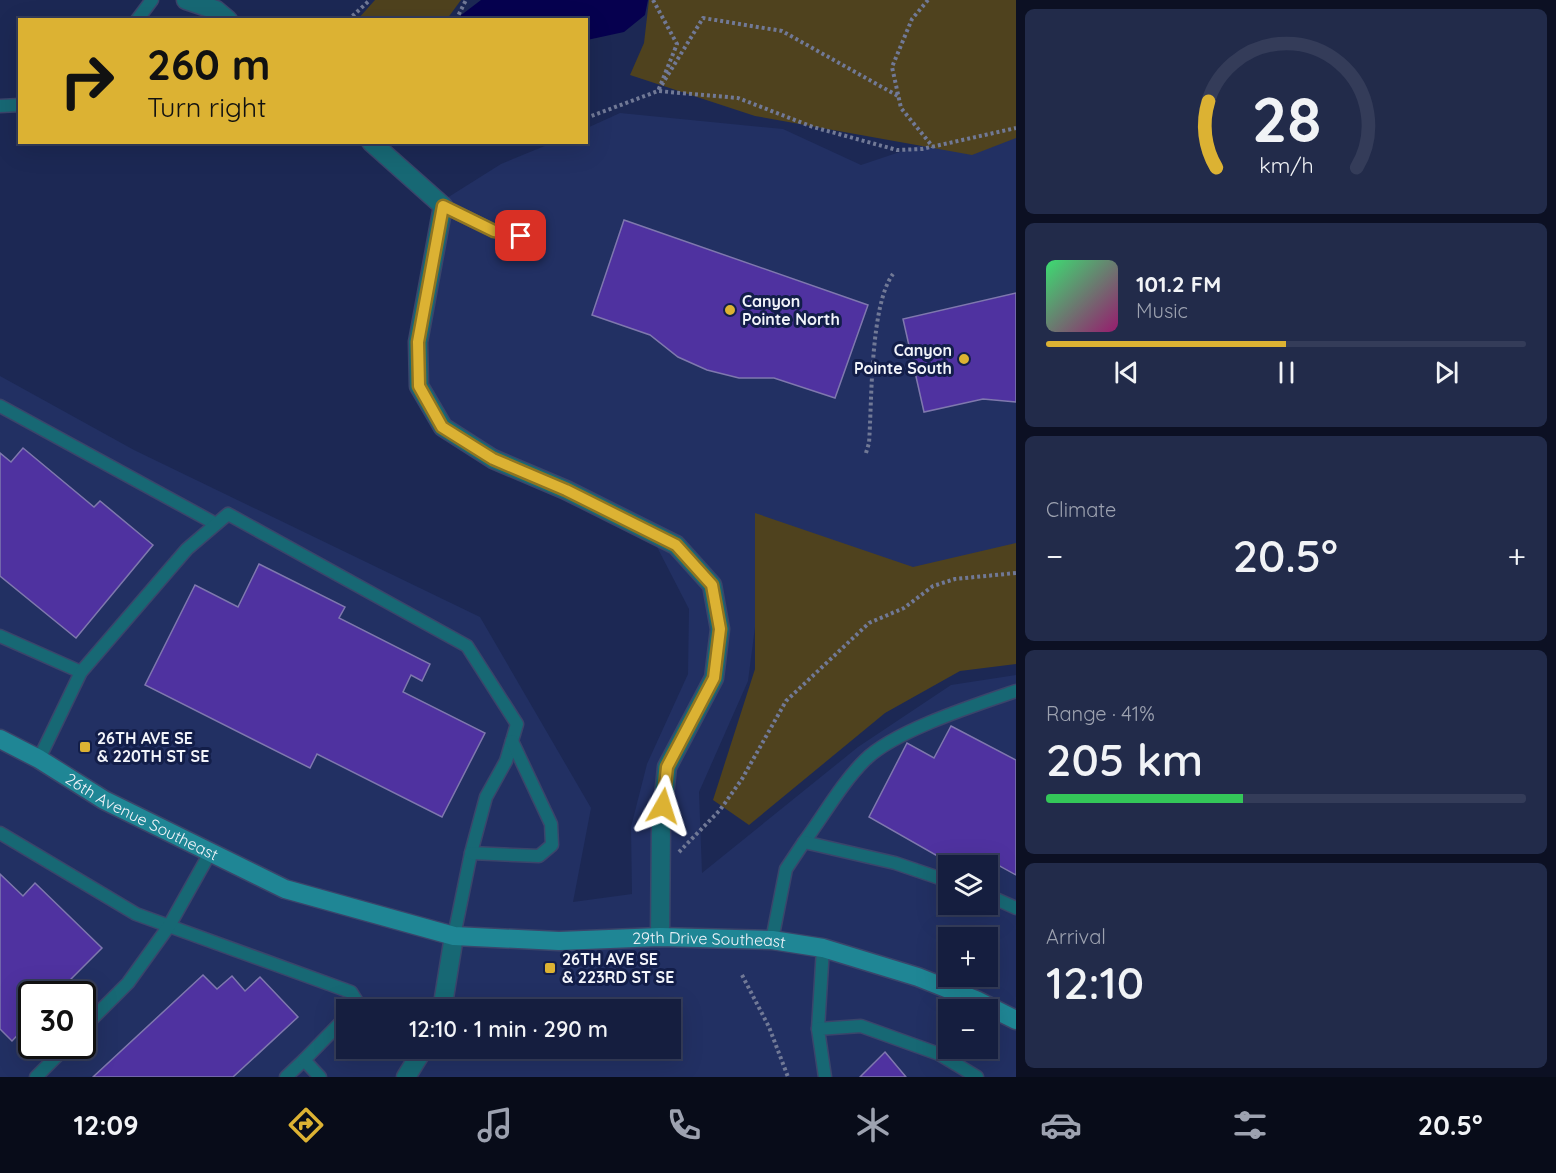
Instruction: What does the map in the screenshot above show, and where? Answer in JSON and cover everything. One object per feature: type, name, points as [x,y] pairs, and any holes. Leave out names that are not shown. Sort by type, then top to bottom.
[{"type":"street","points":[[186,0],[216,10],[226,18]]},
{"type":"street","points":[[373,144],[443,206],[418,342],[419,386],[442,427],[493,459],[566,490],[676,545],[712,585],[720,629],[714,678],[667,767],[661,825],[660,937]]},
{"type":"street","name":"26th Avenue Southeast","points":[[0,739],[39,759],[104,800],[285,889]]},
{"type":"street","name":"29th Drive Southeast","points":[[285,889],[454,936],[559,941],[660,937],[772,940],[823,948],[918,977],[976,1000],[1016,1020]]},
{"type":"street","points":[[444,999],[454,936]]},
{"type":"street","points":[[406,1077],[417,1059]]},
{"type":"lane","points":[[138,18],[152,0]]},
{"type":"lane","points":[[0,106],[18,105]]},
{"type":"lane","points":[[443,206],[494,231],[538,240]]},
{"type":"lane","points":[[0,406],[216,524]]},
{"type":"lane","points":[[39,759],[81,672],[187,549],[228,514],[467,646],[517,724],[506,761],[486,797],[471,853],[454,936]]},
{"type":"lane","points":[[0,636],[81,672]]},
{"type":"lane","points":[[772,940],[786,869],[858,768],[885,744],[962,709],[1016,691]]},
{"type":"lane","points":[[471,853],[540,856],[552,845],[551,824],[512,741]]},
{"type":"lane","points":[[0,833],[136,914],[351,992],[355,999]]},
{"type":"lane","points":[[804,842],[895,863],[938,878]]},
{"type":"lane","points":[[96,1015],[128,983],[168,926],[210,853]]},
{"type":"lane","points":[[998,900],[1016,908]]},
{"type":"lane","points":[[823,948],[818,1029],[825,1077]]},
{"type":"lane","points":[[818,1029],[861,1026],[939,1054],[977,1077]]},
{"type":"lane","points":[[286,1077],[336,1027]]},
{"type":"lane","points":[[36,1077],[54,1059]]},
{"type":"lane","points":[[304,1060],[321,1077]]},
{"type":"path","points":[[350,18],[370,0]]},
{"type":"path","points":[[457,18],[466,0]]},
{"type":"path","points":[[652,0],[677,44],[658,91]]},
{"type":"path","points":[[928,0],[912,19],[892,67],[901,108],[933,147]]},
{"type":"path","points":[[658,91],[703,18],[782,31],[898,96]]},
{"type":"path","points":[[588,117],[658,91],[738,98],[813,127],[897,150],[933,147],[1016,128]]},
{"type":"path","points":[[866,453],[870,443],[875,352],[885,285],[893,274]]},
{"type":"path","points":[[678,852],[720,810],[742,779],[786,701],[869,623],[904,608],[933,586],[955,579],[1016,573]]},
{"type":"path","points":[[742,975],[769,1027],[788,1077]]},
{"type":"shaded area","points":[[375,0],[461,0],[448,18],[359,18]]},
{"type":"shaded area","points":[[481,0],[648,0],[645,15],[624,32],[588,40],[588,18],[461,18],[460,16]]},
{"type":"shaded area","points":[[649,0],[1016,0],[1016,138],[972,155],[755,116],[630,75],[644,43]]},
{"type":"shaded area","points":[[620,113],[783,129],[861,165],[1016,113],[1016,553],[910,580],[769,520],[748,681],[699,792],[702,873],[858,747],[951,685],[1016,675],[1016,1077],[0,1077],[0,376],[134,450],[480,617],[591,808],[573,902],[632,894],[631,827],[647,764],[688,674],[689,609],[655,543],[443,429],[420,385],[439,203],[501,164],[550,144],[588,144],[588,128]]},
{"type":"shaded area","points":[[755,513],[913,567],[1016,543],[1016,664],[960,671],[885,713],[749,825],[713,800],[755,669]]},
{"type":"building","name":"Canyon Pointe North","points":[[624,220],[868,305],[835,398],[774,378],[739,378],[707,370],[678,357],[650,335],[592,315]]},
{"type":"building","name":"Canyon Pointe South","points":[[1016,293],[1016,402],[983,399],[924,412],[903,319]]},
{"type":"building","points":[[23,448],[94,507],[100,501],[153,545],[76,638],[0,576],[0,453],[11,462]]},
{"type":"building","points":[[259,564],[345,607],[339,618],[430,664],[422,681],[411,675],[403,692],[485,733],[442,817],[317,754],[310,768],[145,685],[195,585],[238,607]]},
{"type":"building","points":[[951,726],[1016,760],[1016,875],[998,865],[998,855],[938,856],[869,817],[907,743],[934,758]]},
{"type":"building","points":[[0,874],[23,896],[35,883],[102,948],[69,981],[18,981],[18,1035],[12,1041],[0,1029]]},
{"type":"building","points":[[203,975],[217,989],[232,976],[245,991],[260,977],[298,1017],[233,1077],[93,1077]]},
{"type":"building","points":[[885,1052],[906,1077],[860,1077]]},
{"type":"place","name":"Canyon Pointe North","points":[[730,310]]},
{"type":"place","name":"Canyon Pointe South","points":[[964,359]]},
{"type":"place","name":"26TH AVE SE & 220TH ST SE","points":[[85,747]]},
{"type":"place","name":"26TH AVE SE & 223RD ST SE","points":[[550,968]]},
{"type":"route","points":[[521,236],[494,231],[443,206],[418,342],[419,386],[442,427],[493,459],[566,490],[676,545],[712,585],[720,629],[714,678],[667,767],[663,806]]}]
